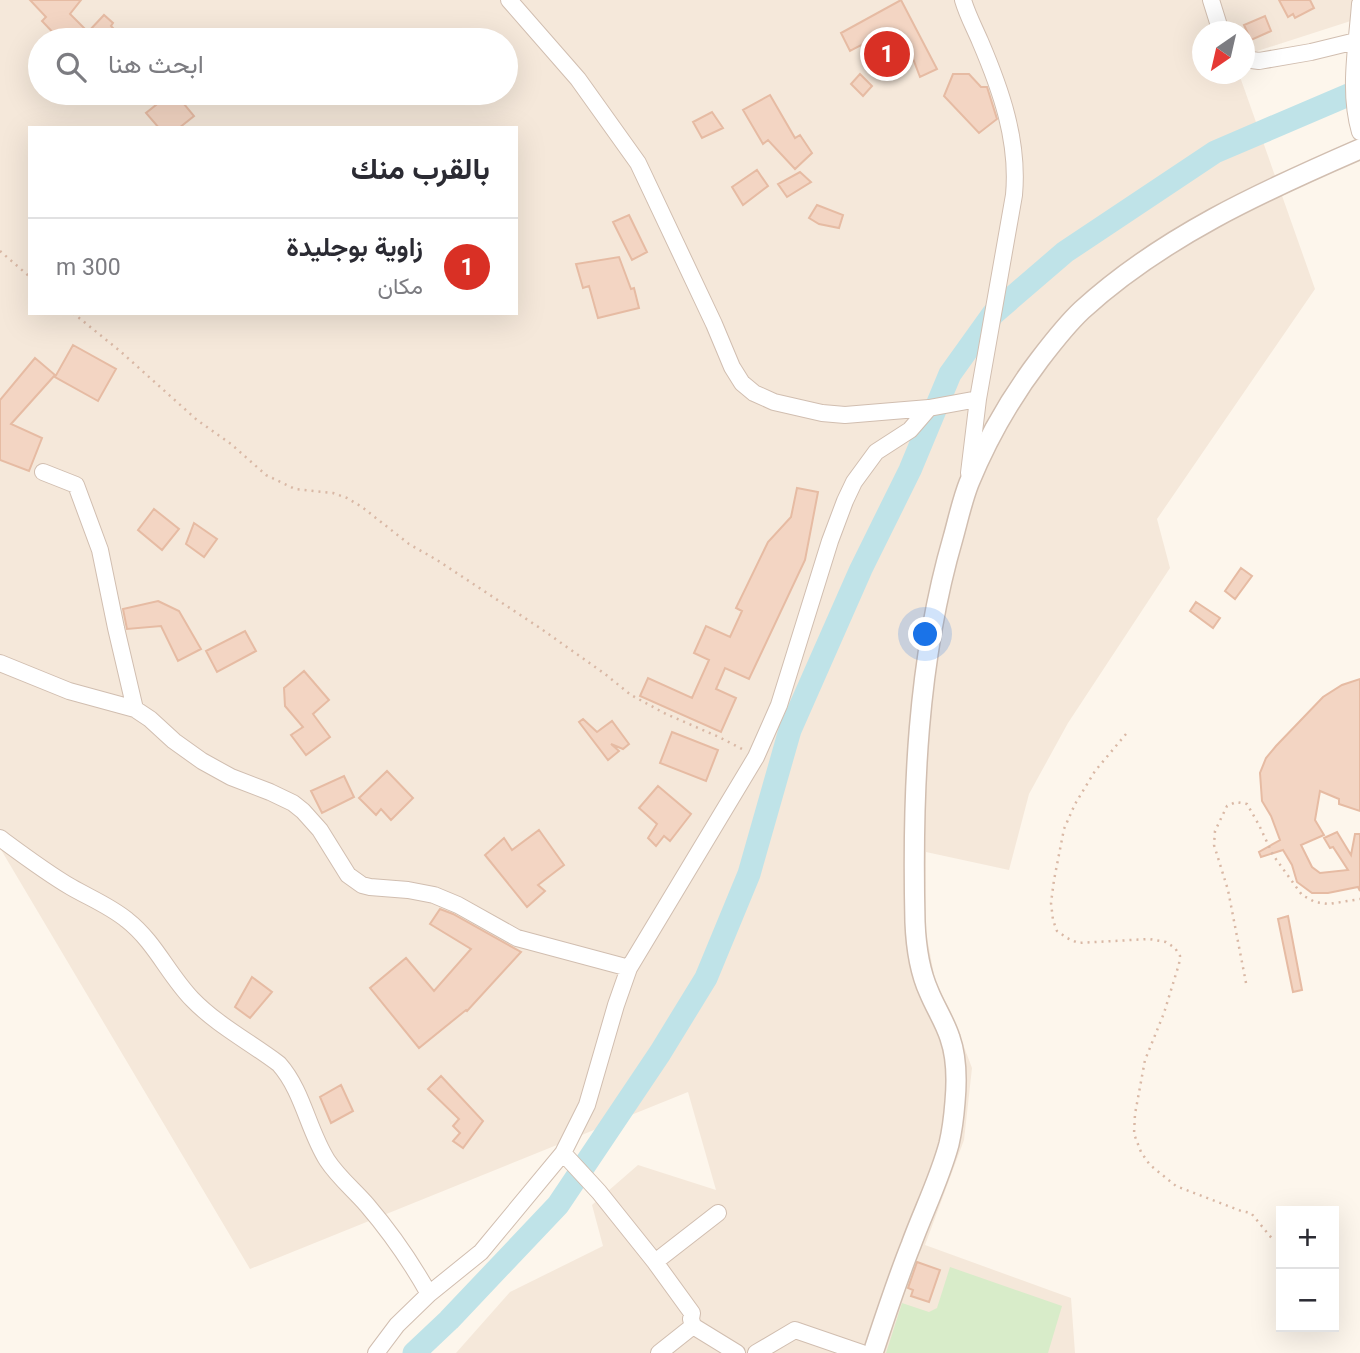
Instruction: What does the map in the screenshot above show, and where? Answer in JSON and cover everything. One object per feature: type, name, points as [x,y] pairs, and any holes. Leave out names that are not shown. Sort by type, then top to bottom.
[{"type":"street","points":[[509,0],[578,79],[638,163],[741,383],[754,393],[774,402],[822,413],[845,415],[929,408],[978,399]]},
{"type":"street","points":[[962,0],[1001,95],[1011,132],[1015,163],[1014,195],[978,399],[968,486]]},
{"type":"street","points":[[1211,0],[1218,21]]},
{"type":"street","points":[[1360,4],[1355,101],[1360,132]]},
{"type":"street","points":[[1255,60],[1311,52],[1356,41]]},
{"type":"street","points":[[873,1353],[902,1266],[949,1143],[955,1103],[956,1060],[950,1037],[929,993],[917,952],[914,851],[918,765],[928,655],[946,563],[968,486],[984,450],[1019,387],[1081,311],[1139,263],[1176,239],[1291,179],[1360,149]]},
{"type":"street","points":[[376,1353],[397,1325],[429,1294],[481,1252],[563,1153],[590,1096],[629,968],[756,757],[779,705],[830,541],[854,482],[876,452],[910,430],[929,408]]},
{"type":"street","points":[[43,472],[76,485],[100,550],[135,709]]},
{"type":"street","points":[[0,663],[69,691],[135,709],[209,765],[293,803],[320,831],[348,875],[362,885],[434,895],[458,905],[517,938],[629,968]]},
{"type":"street","points":[[0,838],[69,886],[129,921],[153,946],[177,981],[203,1009],[279,1064],[295,1086],[316,1140],[330,1164],[393,1237],[429,1294]]},
{"type":"street","points":[[563,1153],[599,1192],[689,1307],[693,1326],[737,1353]]},
{"type":"street","points":[[655,1262],[718,1213]]},
{"type":"street","points":[[659,1353],[693,1326]]},
{"type":"street","points":[[756,1353],[794,1330],[862,1353]]},
{"type":"path","points":[[0,251],[28,275]]},
{"type":"path","points":[[75,315],[197,420],[231,444],[266,475],[295,489],[333,493],[347,498],[409,544],[540,628],[631,695],[756,757]]},
{"type":"path","points":[[1126,734],[1096,771],[1075,804],[1064,829],[1051,903],[1053,920],[1057,931],[1078,943],[1149,939],[1166,942],[1175,948],[1180,956],[1179,964],[1164,1013],[1145,1060],[1135,1114],[1135,1134],[1141,1152],[1150,1165],[1176,1186],[1251,1213],[1274,1241]]},
{"type":"path","points":[[1246,983],[1228,890],[1214,845],[1215,831],[1227,806],[1236,802],[1247,804],[1273,855],[1301,895],[1315,902],[1329,904],[1360,899]]},
{"type":"shaded area","points":[[0,0],[1360,0],[1360,18],[1255,52],[1255,21],[1192,21],[1192,84],[1243,84],[1315,289],[1157,519],[1170,568],[1068,723],[1029,794],[1009,870],[926,852],[925,927],[935,980],[952,1015],[972,1068],[964,1140],[925,1245],[1071,1298],[1075,1353],[456,1353],[510,1292],[603,1246],[592,1205],[638,1165],[716,1190],[688,1092],[250,1269],[0,848]]},
{"type":"green space","points":[[950,1267],[1062,1306],[1048,1353],[886,1353],[902,1303],[929,1312],[937,1308]]},
{"type":"building","points":[[30,0],[81,0],[70,14],[84,28],[49,28],[42,21],[46,17]]},
{"type":"building","points":[[901,0],[937,69],[920,77],[899,31],[885,39],[882,34],[850,51],[841,33]]},
{"type":"building","points":[[1279,0],[1310,0],[1314,8],[1295,18],[1293,14],[1288,17]]},
{"type":"building","points":[[104,15],[113,23],[113,28],[92,28]]},
{"type":"building","points":[[1265,16],[1271,31],[1255,38],[1253,21]]},
{"type":"building","points":[[860,74],[872,86],[863,96],[851,84]]},
{"type":"building","points":[[953,74],[969,74],[981,87],[987,87],[997,119],[979,133],[944,96]]},
{"type":"building","points":[[770,95],[795,138],[800,135],[812,153],[795,169],[768,140],[763,144],[743,110]]},
{"type":"building","points":[[156,105],[185,105],[194,116],[182,126],[157,126],[146,113]]},
{"type":"building","points":[[712,112],[723,128],[702,138],[693,122]]},
{"type":"building","points":[[757,170],[768,186],[743,205],[732,187]]},
{"type":"building","points":[[800,172],[811,182],[787,197],[778,184]]},
{"type":"building","points":[[817,205],[843,215],[839,228],[819,224],[809,218]]},
{"type":"building","points":[[629,215],[647,252],[632,260],[613,222]]},
{"type":"building","points":[[619,257],[631,289],[634,288],[639,308],[598,318],[589,286],[583,288],[576,264]]},
{"type":"building","points":[[73,345],[116,369],[98,401],[55,377]]},
{"type":"building","points":[[35,358],[55,375],[11,424],[42,438],[29,471],[0,460],[0,400]]},
{"type":"building","points":[[797,488],[818,492],[805,560],[749,679],[725,668],[716,689],[736,698],[721,732],[640,696],[648,678],[692,698],[709,660],[694,653],[706,626],[730,637],[742,611],[736,608],[768,542],[791,517]]},
{"type":"building","points":[[154,509],[179,529],[162,550],[138,530]]},
{"type":"building","points":[[194,523],[217,539],[204,557],[186,544]]},
{"type":"building","points":[[1241,568],[1252,576],[1235,599],[1225,591]]},
{"type":"building","points":[[158,601],[179,611],[201,649],[178,661],[161,626],[127,629],[123,609]]},
{"type":"building","points":[[1196,602],[1220,618],[1213,628],[1190,611]]},
{"type":"building","points":[[245,631],[256,651],[217,672],[206,651]]},
{"type":"building","points":[[304,671],[329,700],[313,714],[330,737],[306,755],[291,735],[303,727],[285,706],[284,688]]},
{"type":"building","points":[[1360,679],[1360,811],[1339,804],[1339,799],[1320,791],[1315,820],[1324,835],[1301,845],[1312,867],[1320,873],[1348,870],[1324,838],[1337,832],[1351,855],[1355,834],[1360,834],[1360,891],[1358,887],[1312,893],[1297,882],[1292,865],[1283,850],[1261,857],[1259,852],[1280,840],[1262,801],[1260,773],[1266,758],[1323,697],[1342,685]]},
{"type":"building","points":[[583,719],[597,732],[612,721],[629,744],[623,749],[611,744],[619,751],[608,760],[579,722]]},
{"type":"building","points":[[672,732],[718,750],[706,781],[660,763]]},
{"type":"building","points":[[387,771],[413,798],[391,820],[381,809],[376,815],[359,798]]},
{"type":"building","points":[[344,776],[354,797],[322,813],[311,791]]},
{"type":"building","points":[[658,786],[691,814],[670,841],[664,836],[656,846],[648,838],[657,824],[639,808]]},
{"type":"building","points":[[539,830],[564,865],[538,885],[545,891],[527,907],[485,855],[504,838],[512,850]]},
{"type":"building","points":[[440,909],[521,952],[467,1011],[419,1048],[370,988],[406,958],[434,991],[471,949],[430,924]]},
{"type":"building","points":[[1288,916],[1302,990],[1293,992],[1278,919]]},
{"type":"building","points":[[252,977],[272,992],[250,1018],[235,1007]]},
{"type":"building","points":[[441,1076],[483,1121],[463,1148],[453,1141],[460,1133],[453,1126],[459,1119],[428,1089]]},
{"type":"building","points":[[341,1085],[353,1111],[331,1123],[320,1097]]},
{"type":"building","points":[[917,1262],[940,1270],[929,1302],[911,1296],[913,1290],[908,1288]]},
{"type":"waterway","points":[[414,1353],[558,1205],[660,1053],[706,978],[749,874],[790,730],[861,569],[910,470],[950,374],[993,314],[1065,252],[1215,152],[1360,90]]},
{"type":"place","name":"زاوية بوجليدة","points":[[887,54]]}]
